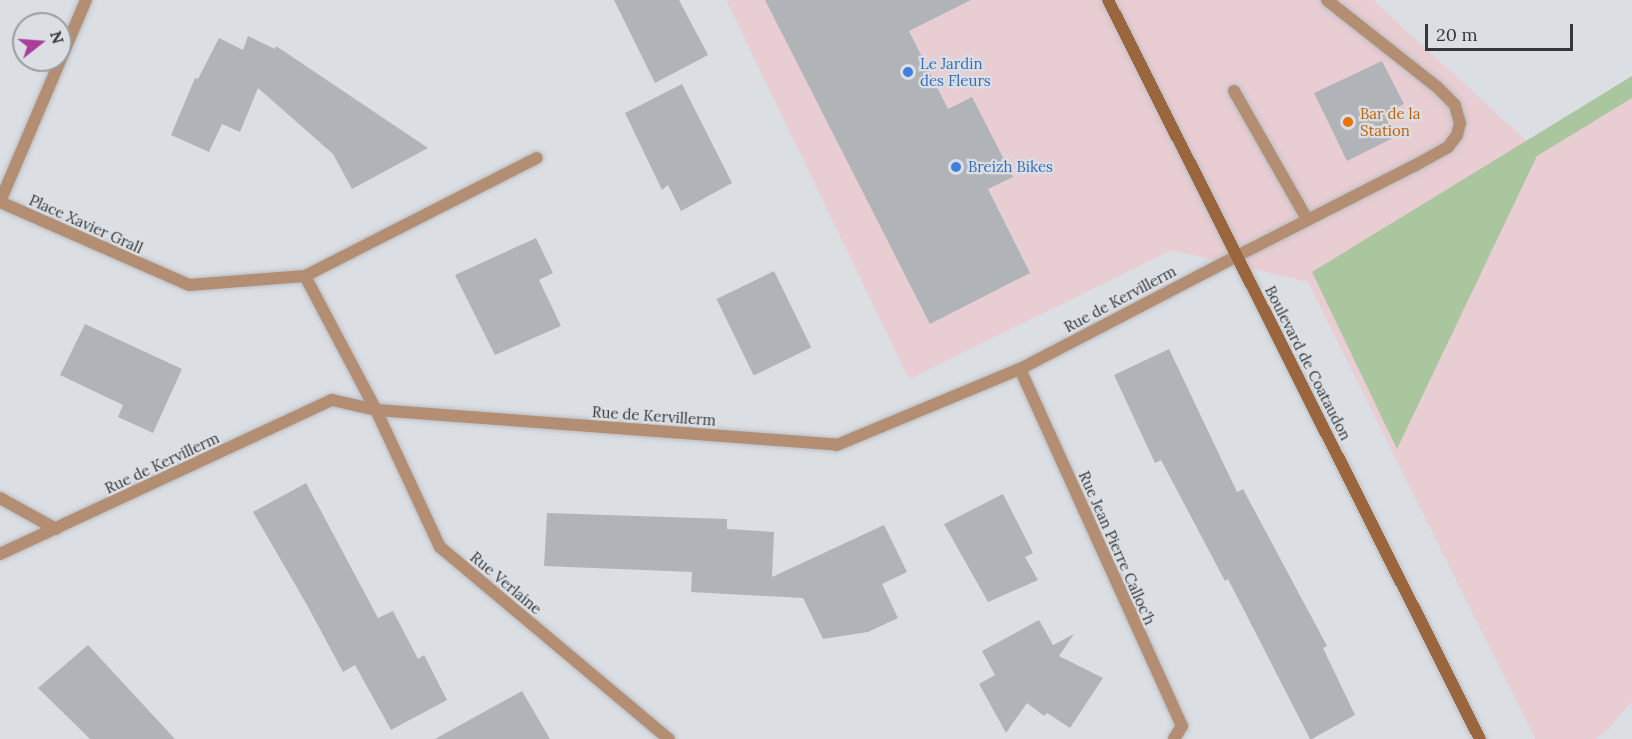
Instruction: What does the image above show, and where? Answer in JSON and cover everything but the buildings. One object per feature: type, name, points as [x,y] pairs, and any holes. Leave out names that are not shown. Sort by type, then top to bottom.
[{"type":"main road","name":"Boulevard de Coataudon","points":[[1108,0],[1480,739]]},
{"type":"street","name":"Place Xavier Grall","points":[[86,0],[0,202],[189,285],[305,276],[537,158]]},
{"type":"street","name":"Rue de Kervillerm","points":[[0,554],[332,400],[376,410],[837,445],[1020,369],[1448,147],[1457,135],[1460,123],[1455,105],[1437,87],[1327,0]]},
{"type":"street","points":[[1234,92],[1307,219]]},
{"type":"street","points":[[305,276],[376,410]]},
{"type":"street","name":"Rue Jean Pierre Calloc'h","points":[[1020,369],[1182,726],[1174,739]]},
{"type":"street","name":"Rue Verlaine","points":[[376,410],[440,548],[669,739]]},
{"type":"street","points":[[0,498],[56,529]]},
{"type":"shaded area","points":[[726,0],[1373,0],[1528,142],[1632,76],[1632,701],[1607,731],[1595,739],[1535,739],[1308,282],[1172,250],[909,379]]},
{"type":"green space","points":[[1632,76],[1632,98],[1537,156],[1397,449],[1312,272]]},
{"type":"place","name":"Le Jardin des Fleurs","points":[[908,72]]},
{"type":"place","name":"Bar de la Station","points":[[1348,122]]},
{"type":"place","name":"Breizh Bikes","points":[[956,167]]}]
